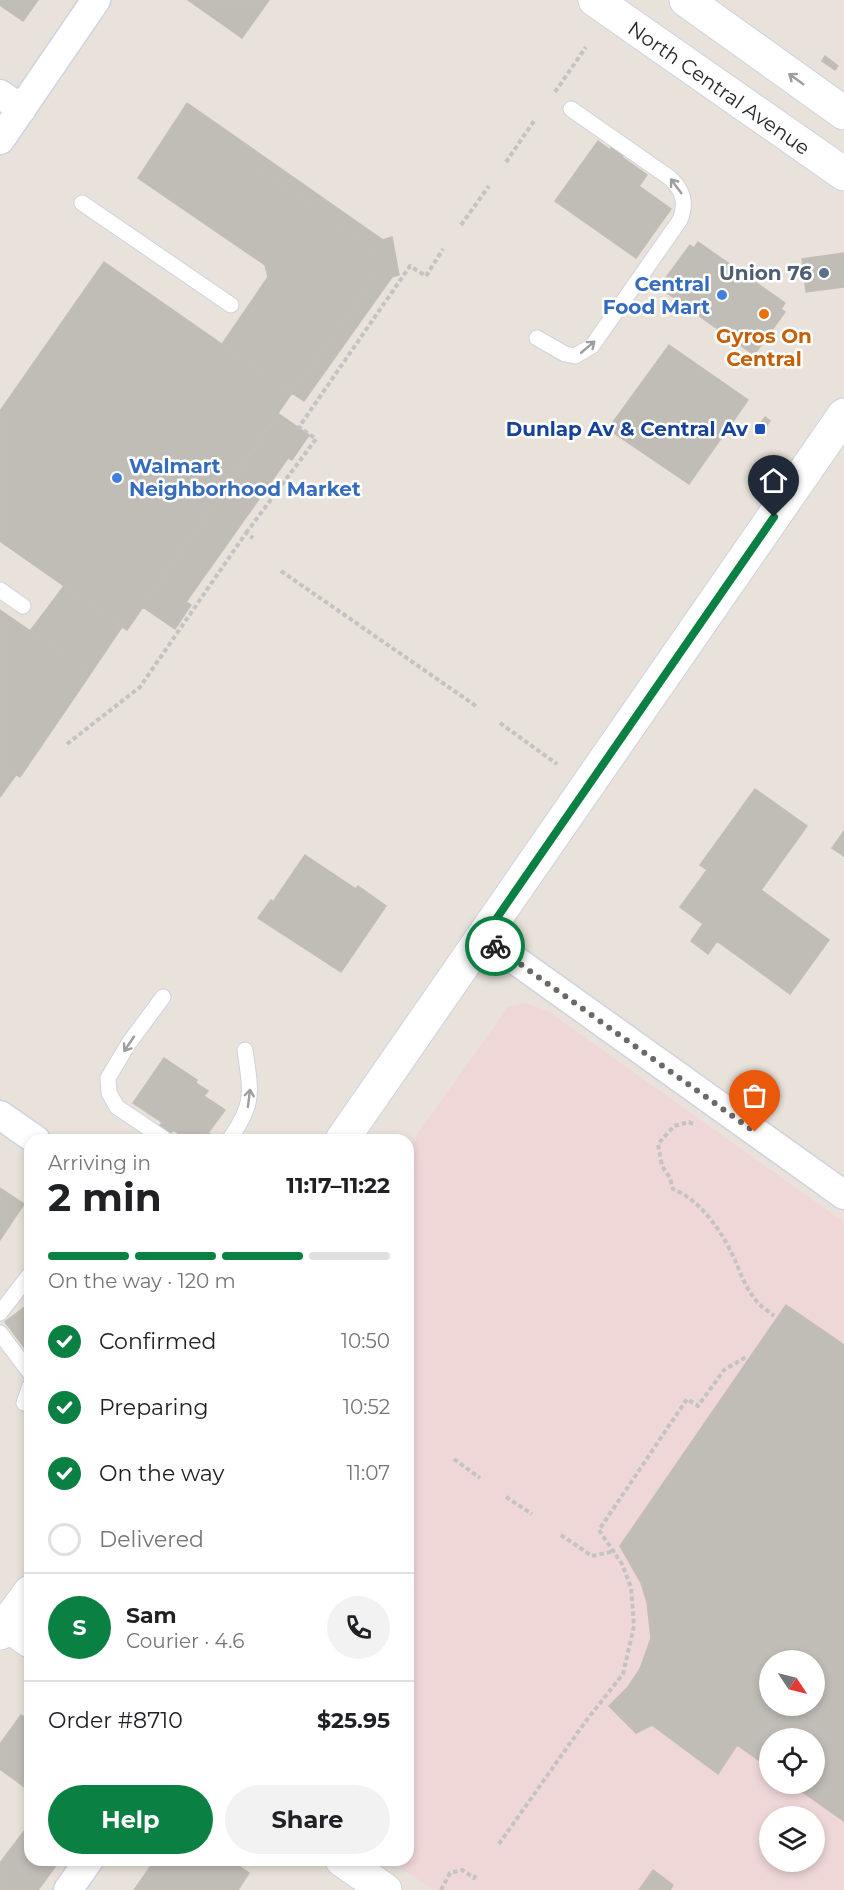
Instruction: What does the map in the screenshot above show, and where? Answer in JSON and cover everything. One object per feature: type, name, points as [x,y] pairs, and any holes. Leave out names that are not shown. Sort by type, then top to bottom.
[{"type":"main road","name":"North Central Avenue","points":[[595,0],[844,174]]},
{"type":"main road","points":[[686,0],[844,112]]},
{"type":"main road","points":[[346,1134],[844,415]]},
{"type":"main road","points":[[9,1630],[24,1603]]},
{"type":"main road","points":[[351,1866],[385,1890]]},
{"type":"street","points":[[0,140],[11,101],[96,0]]},
{"type":"street","points":[[483,938],[842,1188]]},
{"type":"street","points":[[0,1115],[27,1134]]},
{"type":"street","points":[[68,1890],[85,1866]]},
{"type":"lane","points":[[537,338],[565,354],[575,356],[592,346],[680,220],[684,209],[683,197],[678,185],[571,109]]},
{"type":"lane","points":[[82,203],[231,305]]},
{"type":"lane","points":[[0,590],[23,606]]},
{"type":"lane","points":[[157,1134],[117,1107],[109,1093],[108,1078],[129,1043],[163,997]]},
{"type":"lane","points":[[233,1134],[244,1118],[251,1095],[245,1050]]},
{"type":"lane","points":[[0,1313],[24,1282]]},
{"type":"lane","points":[[0,1333],[24,1365]]},
{"type":"path","points":[[550,100],[586,47]]},
{"type":"path","points":[[506,162],[534,121]]},
{"type":"path","points":[[461,225],[489,186]]},
{"type":"path","points":[[67,744],[140,687],[246,532],[316,439],[299,428],[410,266],[426,276],[443,249]]},
{"type":"path","points":[[246,532],[253,538]]},
{"type":"path","points":[[280,571],[476,706]]},
{"type":"path","points":[[500,723],[557,764]]},
{"type":"path","points":[[697,1127],[689,1122],[674,1126],[658,1144],[662,1166],[670,1178],[672,1189],[688,1195],[715,1224],[749,1290],[758,1304],[774,1316]]},
{"type":"path","points":[[499,1844],[585,1722],[623,1674],[634,1626],[631,1587],[615,1551],[599,1530],[687,1399],[698,1406],[724,1370],[746,1357]]},
{"type":"path","points":[[454,1459],[480,1478]]},
{"type":"path","points":[[506,1497],[532,1514]]},
{"type":"path","points":[[561,1534],[592,1556],[615,1551]]},
{"type":"path","points":[[441,1890],[450,1873],[462,1870],[474,1878],[476,1875]]},
{"type":"shaded area","points":[[525,1003],[548,1011],[844,1222],[844,1890],[433,1890],[399,1866],[414,1866],[414,1139],[508,1007]]},
{"type":"building","points":[[0,0],[38,0],[23,21],[0,5]]},
{"type":"building","points":[[188,0],[269,0],[242,38]]},
{"type":"building","points":[[825,56],[838,66],[835,70],[822,61]]},
{"type":"building","points":[[187,103],[383,240],[392,237],[399,275],[392,277],[304,401],[292,393],[378,272],[373,249],[180,114]]},
{"type":"building","points":[[180,114],[373,249],[378,272],[292,393],[222,344],[268,277],[265,265],[138,178]]},
{"type":"building","points":[[598,141],[610,150],[612,146],[624,154],[622,157],[647,175],[639,186],[671,209],[636,258],[555,201]]},
{"type":"building","name":"Central Food Mart","points":[[698,242],[785,303],[781,309],[785,312],[754,355],[659,287],[690,245],[694,248]]},
{"type":"building","name":"Union 76","points":[[844,253],[844,287],[806,292],[802,259]]},
{"type":"building","name":"Walmart Neighborhood Market","points":[[104,262],[292,393],[127,630],[0,541],[0,411]]},
{"type":"building","points":[[669,345],[748,400],[689,484],[608,429]]},
{"type":"building","points":[[279,414],[309,435],[292,460],[288,458],[186,602],[191,605],[175,629],[143,607]]},
{"type":"building","points":[[765,417],[770,421],[760,435],[755,431]]},
{"type":"building","points":[[64,586],[122,627],[91,673],[30,631]]},
{"type":"building","points":[[0,610],[91,673],[20,777],[0,764]]},
{"type":"building","points":[[0,764],[16,775],[0,797]]},
{"type":"building","points":[[755,789],[807,826],[761,890],[829,940],[790,994],[717,941],[708,954],[691,941],[703,924],[680,907],[707,870],[700,865]]},
{"type":"building","points":[[844,831],[844,856],[832,848]]},
{"type":"building","points":[[305,855],[356,889],[358,886],[386,906],[341,972],[258,918],[271,900],[273,902]]},
{"type":"building","points":[[164,1058],[197,1080],[196,1083],[208,1091],[204,1096],[225,1110],[208,1133],[210,1134],[179,1134],[173,1130],[170,1134],[159,1127],[162,1122],[133,1103]]},
{"type":"building","points":[[0,1188],[24,1204],[0,1240]]},
{"type":"building","points":[[786,1305],[844,1345],[844,1821],[805,1794],[825,1794],[825,1728],[759,1728],[759,1760],[737,1745],[718,1774],[652,1725],[636,1733],[609,1706],[628,1687],[640,1669],[651,1638],[647,1602],[641,1583],[620,1546]]},
{"type":"building","points":[[24,1308],[24,1347],[5,1322]]},
{"type":"building","points":[[21,1715],[24,1717],[24,1787],[0,1769],[0,1744]]},
{"type":"building","points":[[24,1831],[24,1866],[56,1866],[38,1890],[0,1890],[0,1863]]},
{"type":"building","points":[[151,1866],[239,1866],[249,1873],[238,1890],[134,1890]]},
{"type":"building","points":[[653,1870],[673,1885],[670,1890],[639,1890]]},
{"type":"way so far","points":[[495,946],[755,1132]]},
{"type":"place","name":"Union 76","points":[[824,273]]},
{"type":"place","name":"Central Food Mart","points":[[722,295]]},
{"type":"place","name":"Gyros On Central","points":[[764,314]]},
{"type":"place","name":"Dunlap Av & Central Av","points":[[760,429]]},
{"type":"place","name":"Walmart Neighborhood Market","points":[[117,478]]},
{"type":"route","points":[[495,946],[483,938],[774,517]]}]
